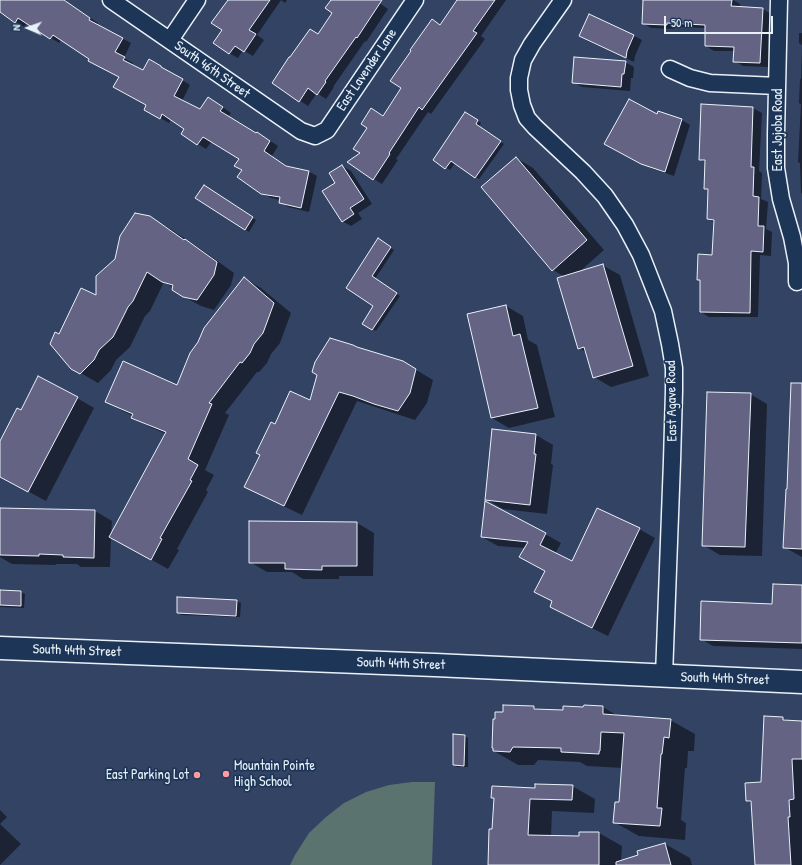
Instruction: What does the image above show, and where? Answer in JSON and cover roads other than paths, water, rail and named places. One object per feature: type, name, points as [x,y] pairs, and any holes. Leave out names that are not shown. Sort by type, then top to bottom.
[{"type":"street","name":"South 46th Street","points":[[111,0],[301,131],[315,136]]},
{"type":"street","points":[[170,40],[197,0]]},
{"type":"street","name":"East Lavender Lane","points":[[315,136],[327,130],[415,0]]},
{"type":"street","name":"East Agave Road","points":[[563,0],[523,60],[519,78],[519,90],[522,105],[527,118],[583,172],[605,196],[625,225],[641,254],[663,311],[674,368],[664,676]]},
{"type":"street","name":"East Jojoba Road","points":[[779,0],[776,168],[781,199],[792,237],[797,263],[797,282]]},
{"type":"street","points":[[670,69],[690,78],[710,83],[777,86]]},
{"type":"street","name":"South 44th Street","points":[[0,648],[435,665],[802,682]]},
{"type":"place","name":"Mountain Pointe High School","points":[[226,774]]},
{"type":"place","name":"East Parking Lot","points":[[197,775]]}]
